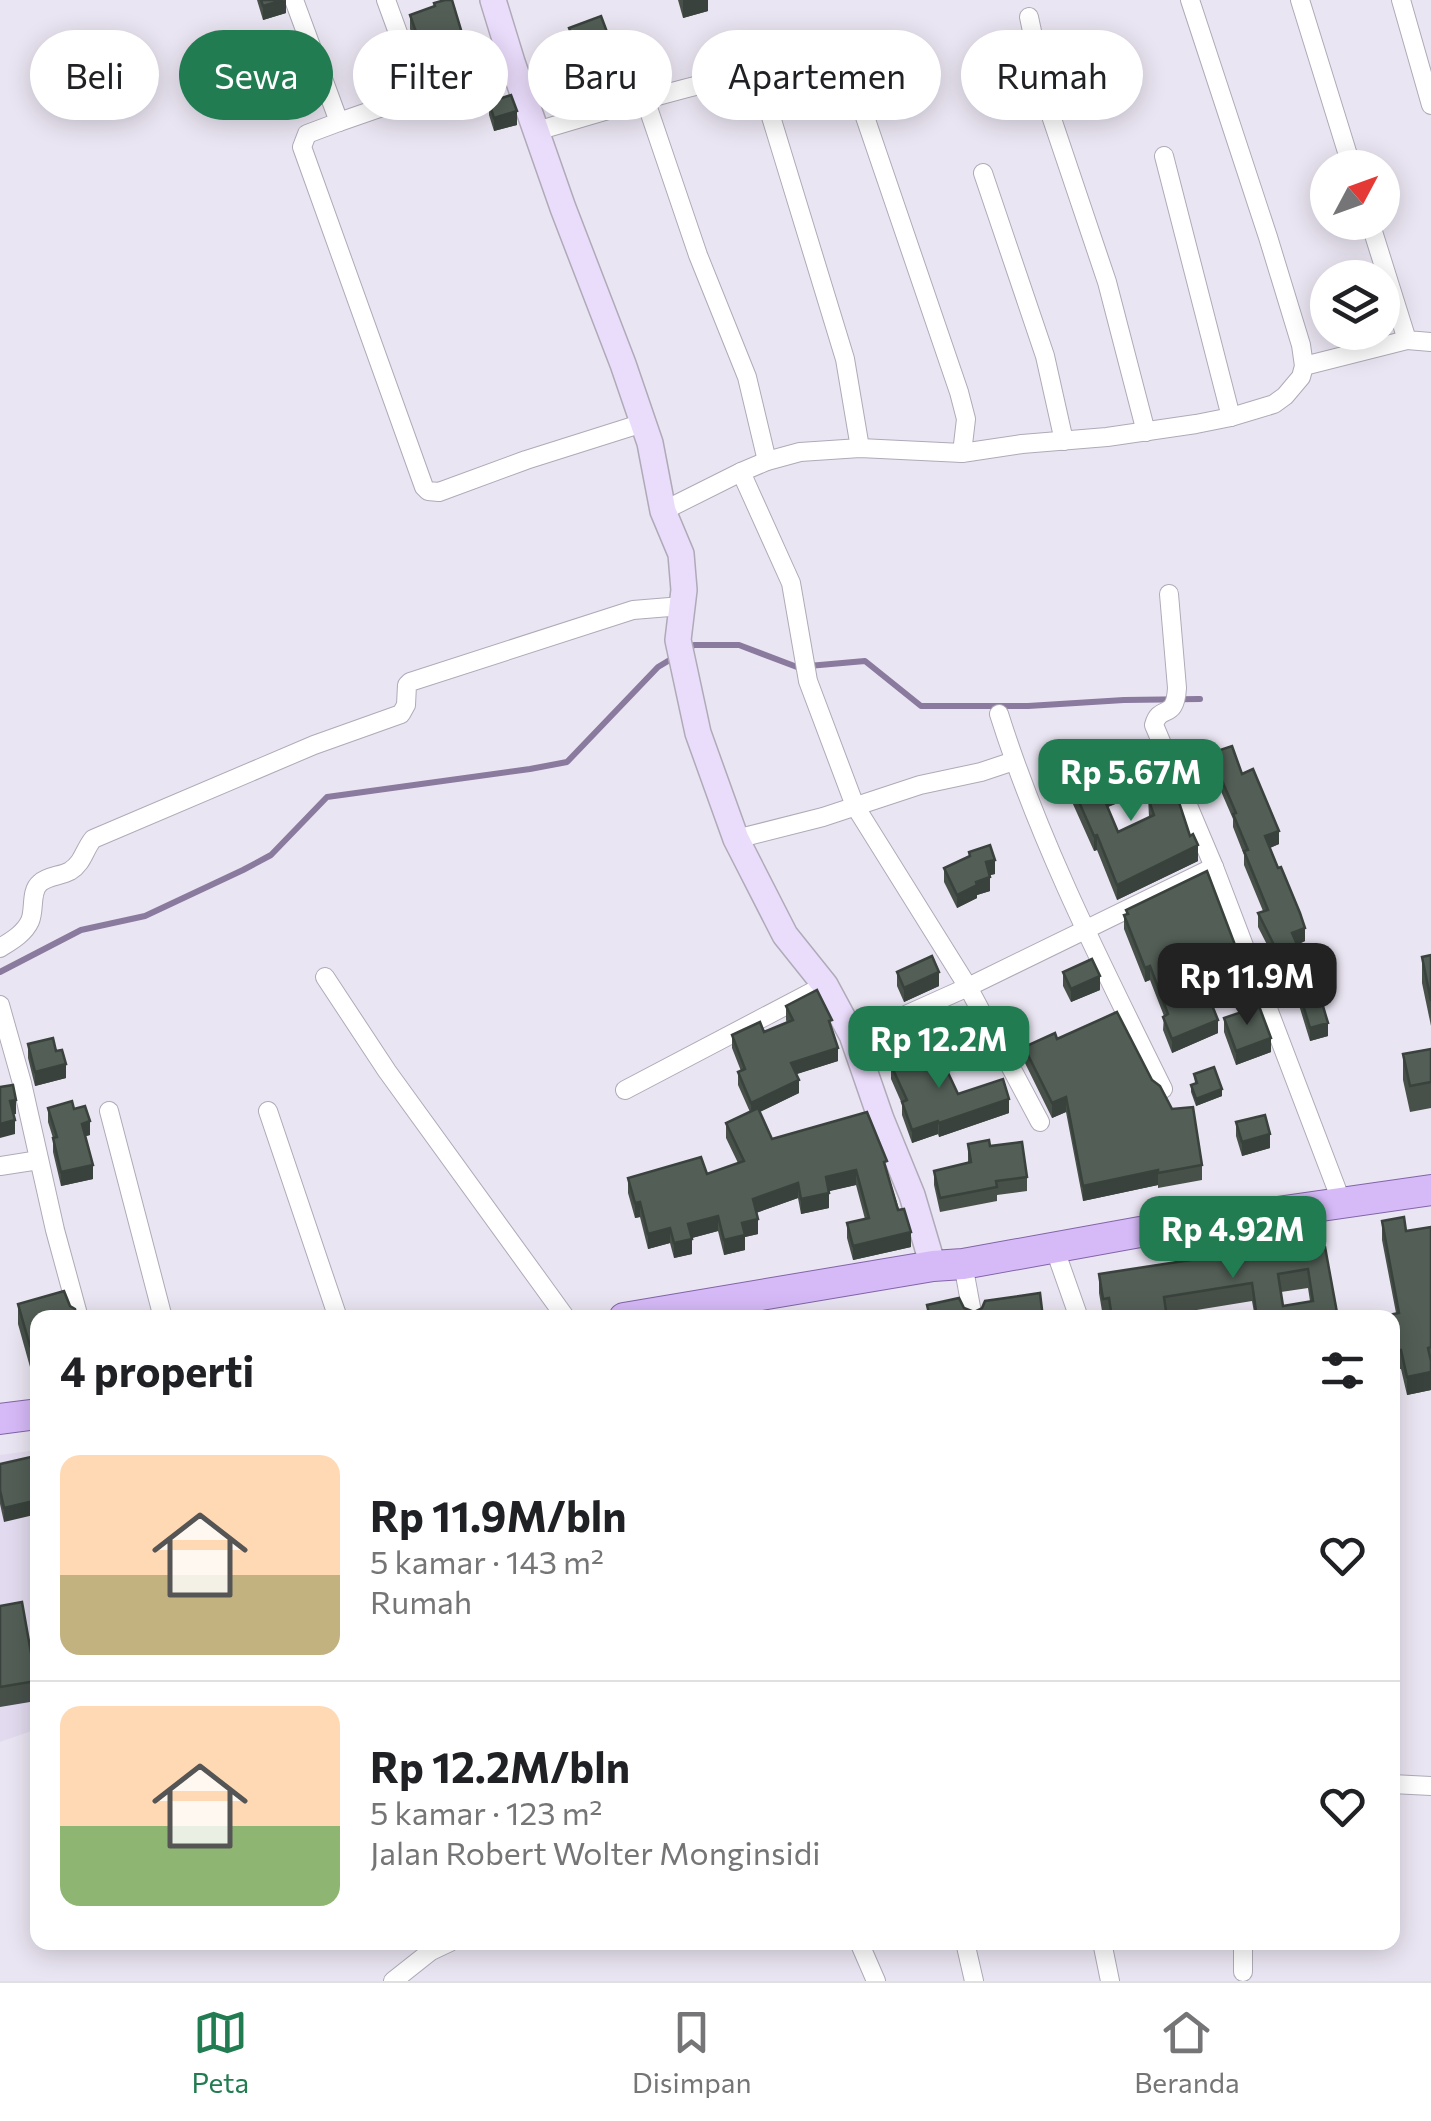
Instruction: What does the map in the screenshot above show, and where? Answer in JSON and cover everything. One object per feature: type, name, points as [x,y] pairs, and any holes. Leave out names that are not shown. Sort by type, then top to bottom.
[{"type":"main road","points":[[492,0],[563,208],[650,443],[663,511],[681,554],[678,640],[698,733],[736,839],[785,935],[825,985],[852,1035],[912,1195],[948,1265]]},
{"type":"main road","points":[[719,1310],[1054,1247],[1431,1190]]},
{"type":"main road","points":[[0,1419],[30,1415]]},
{"type":"street","points":[[294,0],[340,122]]},
{"type":"street","points":[[386,0],[397,30]]},
{"type":"street","points":[[663,511],[741,472],[800,452],[860,448],[962,452],[1146,432],[1231,416],[1274,404],[1285,396],[1304,366],[1301,345],[1190,0]]},
{"type":"street","points":[[1300,0],[1346,150]]},
{"type":"street","points":[[1402,0],[1431,105]]},
{"type":"street","points":[[1029,17],[1048,107],[1108,282],[1146,432]]},
{"type":"street","points":[[508,63],[512,62]]},
{"type":"street","points":[[353,117],[306,134],[302,146],[424,488],[438,492],[643,423]]},
{"type":"street","points":[[537,132],[576,120]]},
{"type":"street","points":[[652,120],[698,256],[747,378],[767,461]]},
{"type":"street","points":[[771,120],[845,359],[860,448]]},
{"type":"street","points":[[866,120],[958,392],[966,420],[962,452]]},
{"type":"street","points":[[1164,156],[1231,416]]},
{"type":"street","points":[[983,172],[1045,356],[1064,441]]},
{"type":"street","points":[[1376,240],[1407,340]]},
{"type":"street","points":[[1304,366],[1407,340],[1431,342]]},
{"type":"street","points":[[741,472],[792,582],[808,681],[855,806],[968,988],[1040,1122]]},
{"type":"street","points":[[1169,594],[1177,695],[1173,708],[1158,716],[1154,725],[1214,867],[1342,1203]]},
{"type":"street","points":[[0,948],[20,935],[32,918],[40,882],[71,870],[83,860],[93,839],[314,745],[401,714],[410,682],[633,610],[682,606]]},
{"type":"street","points":[[999,714],[1014,761],[1085,930],[1163,1089]]},
{"type":"street","points":[[736,839],[1014,761]]},
{"type":"street","points":[[852,1035],[968,988],[1214,867]]},
{"type":"street","points":[[325,977],[387,1071],[560,1310]]},
{"type":"street","points":[[625,1090],[825,985]]},
{"type":"street","points":[[0,1005],[77,1310]]},
{"type":"street","points":[[0,1090],[22,1082]]},
{"type":"street","points":[[268,1110],[335,1310]]},
{"type":"street","points":[[109,1111],[160,1310]]},
{"type":"street","points":[[0,1166],[39,1160]]},
{"type":"street","points":[[1054,1247],[1076,1310]]},
{"type":"street","points":[[948,1265],[970,1310]]},
{"type":"street","points":[[1400,1784],[1431,1786]]},
{"type":"street","points":[[393,1981],[433,1950]]},
{"type":"street","points":[[862,1950],[876,1981]]},
{"type":"street","points":[[967,1950],[974,1981]]},
{"type":"street","points":[[1104,1950],[1110,1981]]},
{"type":"street","points":[[1242,1950],[1243,1972]]},
{"type":"shaded area","points":[[30,1451],[30,1731],[0,1742],[0,1455]]},
{"type":"building","points":[[261,0],[283,0],[263,6]]},
{"type":"building","points":[[452,0],[461,30],[415,30],[410,15],[435,6],[434,3]]},
{"type":"building","points":[[601,16],[606,30],[570,30]]},
{"type":"building","points":[[511,95],[517,111],[508,114]]},
{"type":"building","points":[[1232,746],[1242,774],[1253,769],[1279,831],[1265,836],[1300,913],[1305,928],[1292,933],[1308,970],[1312,969],[1328,1023],[1310,1028],[1290,962],[1284,965],[1258,913],[1268,910],[1244,851],[1248,850],[1233,814],[1236,813],[1220,776],[1212,778],[1207,763],[1219,759],[1217,751]]},
{"type":"building","points":[[1117,757],[1128,783],[1102,794],[1118,832],[1154,815],[1148,798],[1175,790],[1190,836],[1193,834],[1198,845],[1117,885],[1068,777]]},
{"type":"building","points":[[990,845],[995,860],[986,862],[990,877],[957,895],[944,868],[970,856],[969,852]]},
{"type":"building","points":[[1207,871],[1243,966],[1203,983],[1218,1020],[1172,1039],[1163,1017],[1168,1014],[1150,966],[1145,968],[1124,915],[1128,914],[1126,910]]},
{"type":"building","points":[[1431,955],[1431,1001],[1422,957]]},
{"type":"building","points":[[932,956],[939,972],[904,988],[897,972]]},
{"type":"building","points":[[1092,959],[1100,976],[1071,989],[1063,972]]},
{"type":"building","points":[[817,990],[832,1020],[829,1021],[838,1048],[791,1063],[799,1080],[751,1103],[738,1072],[745,1069],[732,1035],[760,1022],[764,1032],[793,1020],[786,1006]]},
{"type":"building","points":[[1259,1006],[1271,1038],[1236,1051],[1224,1018]]},
{"type":"building","points":[[1117,1012],[1152,1080],[1160,1086],[1172,1109],[1193,1107],[1202,1165],[1083,1186],[1066,1097],[1052,1103],[1024,1047],[1055,1033],[1057,1039]]},
{"type":"building","points":[[53,1038],[56,1051],[62,1050],[66,1064],[35,1072],[28,1044]]},
{"type":"building","points":[[935,1045],[958,1094],[1003,1079],[1009,1099],[912,1130],[902,1102],[907,1100],[891,1065]]},
{"type":"building","points":[[1431,1049],[1431,1082],[1410,1086],[1403,1054]]},
{"type":"building","points":[[1214,1067],[1222,1089],[1196,1099],[1191,1085],[1197,1083],[1194,1074]]},
{"type":"building","points":[[13,1085],[16,1100],[10,1101],[15,1120],[0,1124],[0,1087]]},
{"type":"building","points":[[72,1101],[74,1109],[85,1106],[90,1121],[82,1124],[93,1165],[61,1172],[53,1138],[57,1137],[48,1108]]},
{"type":"building","points":[[758,1108],[772,1139],[867,1112],[887,1161],[884,1162],[898,1210],[904,1209],[911,1232],[853,1246],[847,1223],[869,1218],[856,1170],[826,1177],[829,1193],[801,1199],[798,1183],[753,1199],[758,1219],[742,1223],[745,1235],[724,1240],[718,1216],[688,1224],[692,1239],[674,1243],[670,1228],[648,1234],[640,1202],[635,1203],[628,1178],[701,1157],[707,1174],[744,1161],[726,1123]]},
{"type":"building","points":[[1265,1115],[1270,1134],[1242,1142],[1236,1122]]},
{"type":"building","points":[[989,1140],[990,1146],[1022,1142],[1027,1177],[996,1181],[997,1187],[940,1198],[934,1171],[971,1162],[968,1144]]},
{"type":"building","points":[[1306,1217],[1312,1249],[1325,1247],[1337,1310],[1256,1310],[1252,1283],[1164,1297],[1166,1310],[1111,1310],[1109,1298],[1103,1299],[1099,1274],[1243,1252],[1244,1255],[1292,1244],[1287,1221]],"holes":[[[1308,1269],[1313,1301],[1283,1306],[1278,1274]]]},
{"type":"building","points":[[1404,1217],[1406,1231],[1431,1227],[1431,1372],[1407,1377],[1400,1350],[1400,1310],[1382,1221]]},
{"type":"building","points":[[64,1291],[75,1310],[30,1310],[30,1346],[18,1304]]},
{"type":"building","points":[[1040,1293],[1042,1310],[978,1310],[985,1301]]},
{"type":"building","points":[[959,1298],[969,1310],[928,1310],[927,1305]]},
{"type":"building","points":[[30,1457],[30,1502],[4,1508],[0,1464]]},
{"type":"building","points":[[22,1602],[30,1647],[30,1682],[0,1687],[0,1606]]},
{"type":"waterway","points":[[688,649],[694,645],[739,645],[797,667],[865,661],[921,706],[1200,699]]},
{"type":"waterway","points":[[0,972],[81,930],[145,916],[243,870],[271,855],[327,797],[567,762],[658,667],[673,658]]}]
